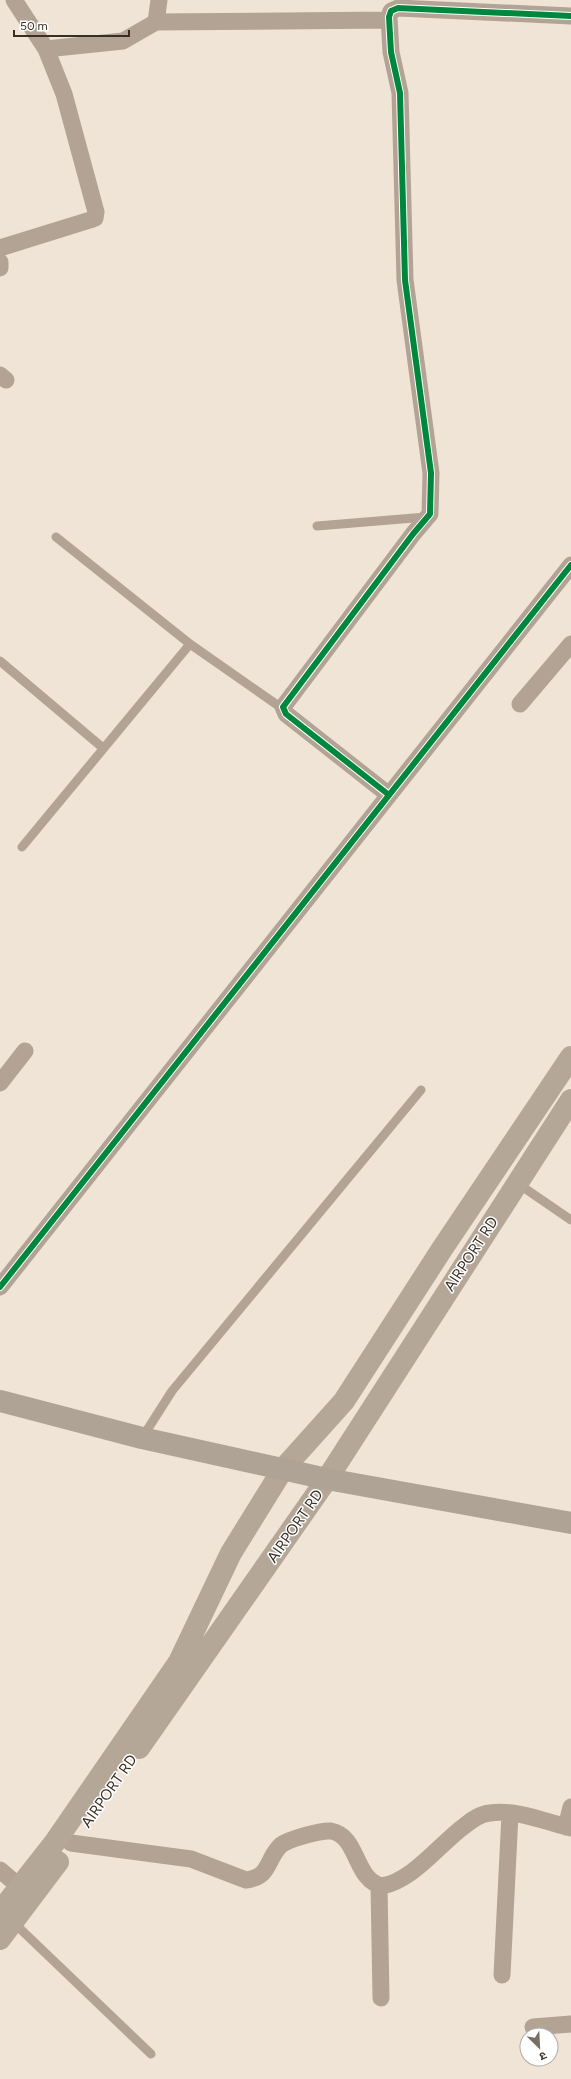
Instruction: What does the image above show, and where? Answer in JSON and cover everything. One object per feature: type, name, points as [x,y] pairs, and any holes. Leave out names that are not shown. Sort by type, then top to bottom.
[{"type":"highway","points":[[0,1401],[142,1438],[327,1479],[571,1523]]},
{"type":"main road","points":[[4,1924],[20,1887],[55,1842],[179,1662],[231,1553],[283,1469],[344,1400],[571,1057]]},
{"type":"main road","name":"AIRPORT RD","points":[[4,1924],[71,1843],[327,1479],[571,1100]]},
{"type":"street","points":[[0,248],[90,220],[96,216],[64,94],[46,49],[14,0]]},
{"type":"street","points":[[156,22],[158,0]]},
{"type":"street","points":[[46,49],[123,41],[156,22],[392,10],[571,16]]},
{"type":"street","points":[[389,795],[286,714],[283,709],[284,705],[308,673],[413,534],[428,517],[431,508],[431,473],[405,280],[400,93],[391,52],[392,10]]},
{"type":"street","points":[[0,262],[0,268]]},
{"type":"street","points":[[0,1287],[571,564]]},
{"type":"street","points":[[520,704],[571,644]]},
{"type":"street","points":[[0,1082],[25,1051]]},
{"type":"street","points":[[71,1843],[191,1860],[246,1880],[253,1879],[266,1871],[277,1851],[287,1842],[326,1830],[337,1832],[345,1837],[370,1880],[379,1885],[388,1885],[404,1878],[475,1818],[490,1812],[510,1814],[569,1827],[571,1807]]},
{"type":"street","points":[[502,1975],[510,1814]]},
{"type":"street","points":[[0,1870],[20,1887]]},
{"type":"street","points":[[379,1885],[381,1998]]},
{"type":"street","points":[[533,2026],[571,2024]]},
{"type":"lane","points":[[317,526],[428,517]]},
{"type":"lane","points":[[56,537],[190,644],[283,709]]},
{"type":"lane","points":[[22,847],[190,644]]},
{"type":"lane","points":[[0,661],[104,748]]},
{"type":"lane","points":[[142,1438],[172,1391],[421,1090]]},
{"type":"lane","points":[[517,1183],[571,1220]]},
{"type":"lane","points":[[4,1924],[151,2054]]},
{"type":"cycle path","points":[[389,795],[286,714],[283,707],[413,534],[430,514],[431,473],[405,280],[400,93],[391,52],[389,17],[391,11],[398,8],[571,16]]},
{"type":"cycle path","points":[[0,1287],[571,565]]}]
